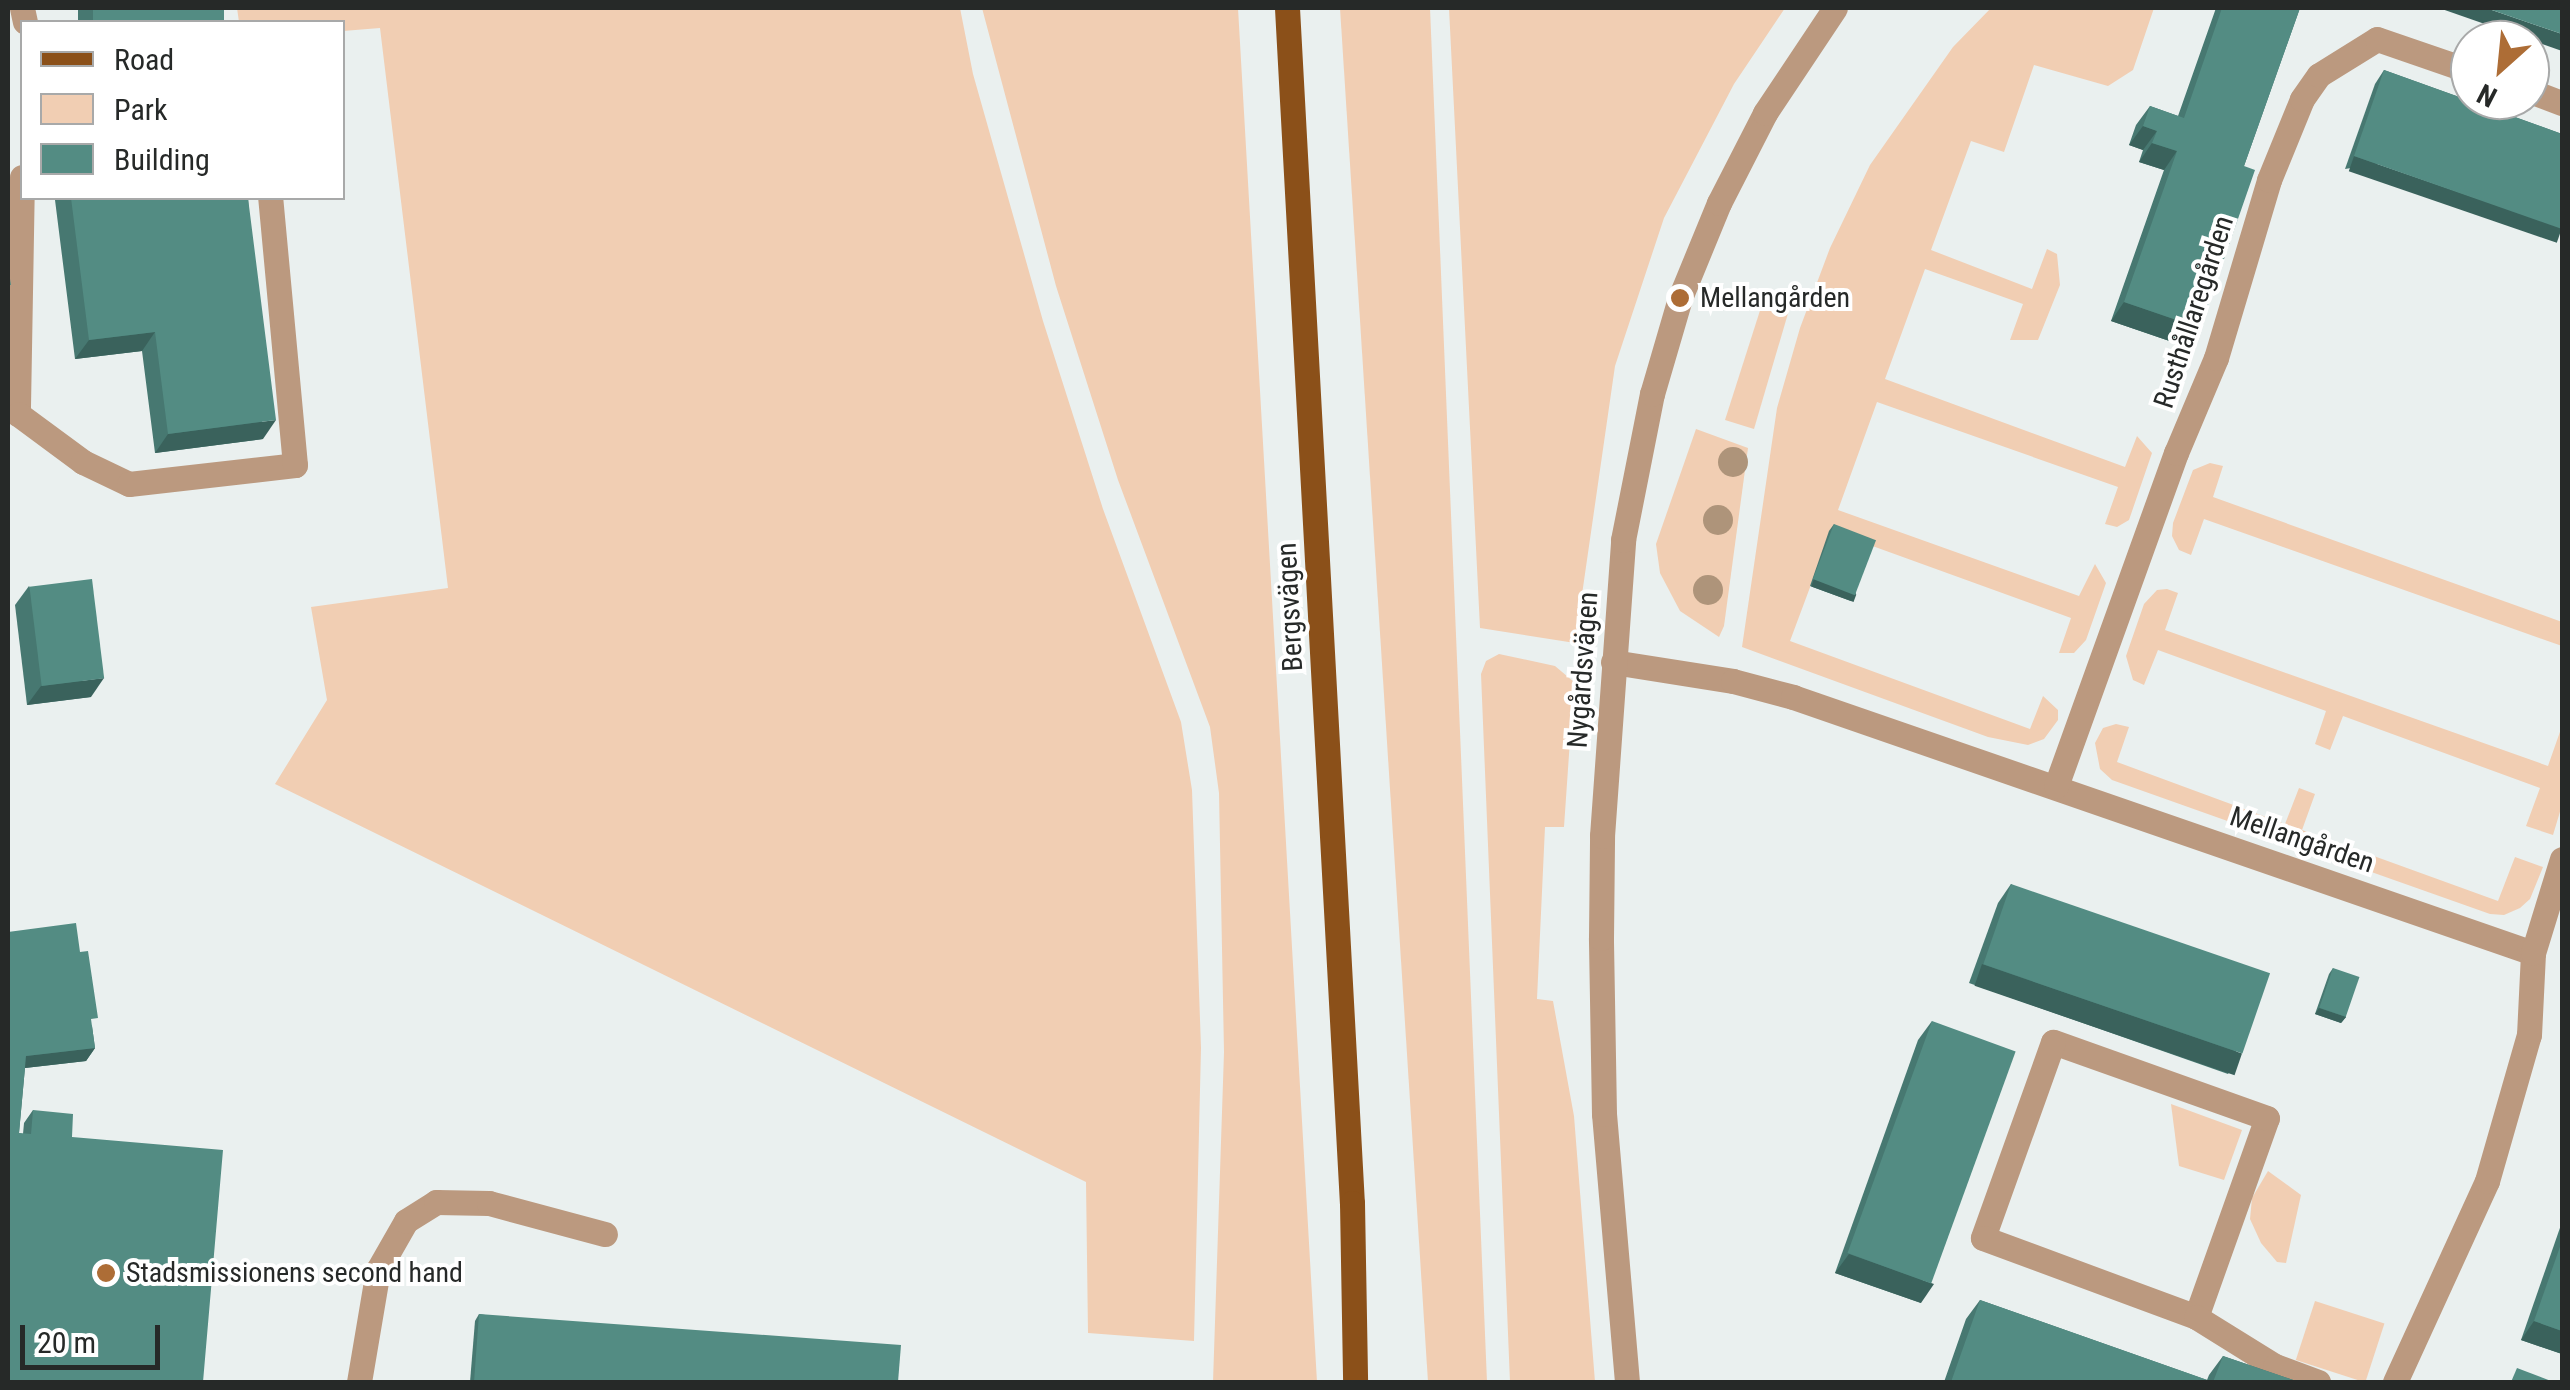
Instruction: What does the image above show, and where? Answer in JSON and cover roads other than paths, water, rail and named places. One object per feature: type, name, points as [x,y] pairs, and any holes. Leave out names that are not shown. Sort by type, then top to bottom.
[{"type":"main road","name":"Bergsvägen","points":[[1287,8],[1352,1203],[1354,1382]]},
{"type":"main road","name":"Bergsvägen","points":[[1352,1203],[1371,1382]]},
{"type":"street","name":"Nygårdsvägen","points":[[1627,1382],[1604,1095],[1602,836],[1623,540],[1652,394],[1680,298],[1719,203],[1765,112],[1835,8]]},
{"type":"street","name":"Rusthållaregården","points":[[2056,786],[2176,453],[2216,358],[2234,286],[2302,99],[2319,75],[2377,39],[2450,64]]},
{"type":"street","points":[[21,200],[13,414],[95,469],[129,484],[294,466],[270,200]]},
{"type":"street","name":"Mellangården","points":[[1613,662],[1713,677],[1793,697],[2533,953]]},
{"type":"street","points":[[2395,1382],[2487,1181],[2529,1034],[2533,953],[2556,903],[2562,859]]},
{"type":"street","points":[[2196,1317],[2268,1118],[2053,1042],[1983,1238],[2196,1317],[2276,1366],[2318,1382]]},
{"type":"street","points":[[359,1382],[378,1270],[406,1221],[436,1202],[489,1203],[605,1234]]},
{"type":"place","name":"Mellangården","points":[[1680,298]]},
{"type":"place","name":"Stadsmissionens second hand","points":[[106,1273]]}]
